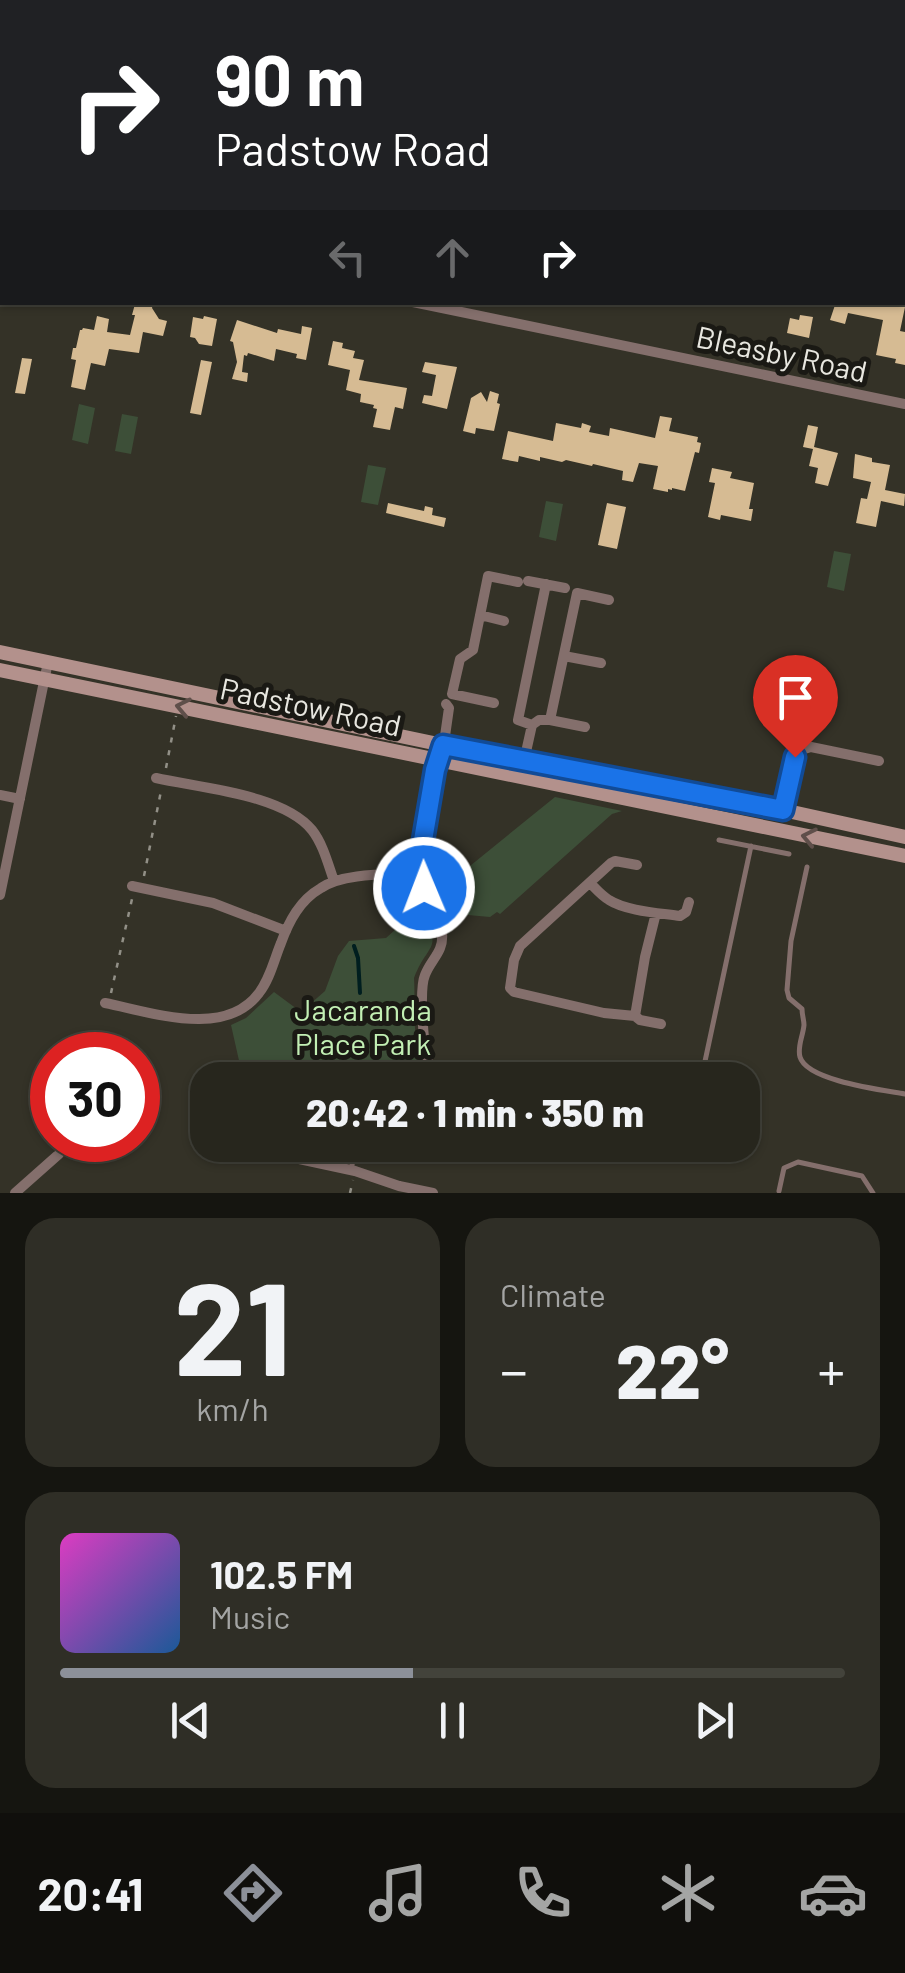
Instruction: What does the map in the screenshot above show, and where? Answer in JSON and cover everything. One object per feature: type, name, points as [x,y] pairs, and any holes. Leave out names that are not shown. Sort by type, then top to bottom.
[{"type":"main road","name":"Padstow Road","points":[[0,652],[905,837]]},
{"type":"main road","name":"Padstow Road","points":[[0,670],[905,856]]},
{"type":"street","name":"Bleasby Road","points":[[427,305],[905,404]]},
{"type":"street","points":[[494,703],[452,694],[460,659],[472,650],[488,576],[565,588]]},
{"type":"street","points":[[532,725],[518,720],[546,584]]},
{"type":"street","points":[[550,720],[577,593],[609,600]]},
{"type":"street","points":[[480,615],[504,620]]},
{"type":"street","points":[[564,656],[601,664]]},
{"type":"street","points":[[0,895],[48,662]]},
{"type":"street","points":[[428,1062],[423,980],[439,953],[442,936],[420,873],[420,858],[448,718],[446,704]]},
{"type":"street","points":[[524,761],[532,725],[539,720],[584,727]]},
{"type":"street","points":[[783,810],[795,757],[801,750],[811,747],[879,761]]},
{"type":"street","points":[[156,778],[269,802],[287,810],[314,833],[334,881]]},
{"type":"street","points":[[0,795],[20,800]]},
{"type":"street","points":[[636,864],[615,861],[520,946],[510,988],[662,1024]]},
{"type":"street","points":[[105,1003],[188,1019],[210,1020],[228,1015],[257,996],[286,930],[306,899],[334,881],[420,873]]},
{"type":"street","points":[[590,884],[617,904],[656,913],[680,916],[689,902]]},
{"type":"street","points":[[132,886],[213,903],[286,930]]},
{"type":"street","points":[[635,1016],[656,913]]},
{"type":"street","points":[[15,1193],[50,1162]]},
{"type":"street","points":[[313,1162],[433,1193]]},
{"type":"lane","points":[[719,840],[789,854]]},
{"type":"lane","points":[[706,1062],[750,846]]},
{"type":"lane","points":[[807,867],[791,941],[787,990],[789,998],[802,1009],[804,1026],[798,1054],[804,1066],[818,1074],[905,1094]]},
{"type":"lane","points":[[351,1170],[353,1162]]},
{"type":"lane","points":[[779,1190],[784,1168],[798,1162],[862,1176],[873,1193]]},
{"type":"path","points":[[105,1003],[114,990],[132,886],[144,876],[161,792],[156,778],[166,769],[176,715]]},
{"type":"green space","points":[[79,404],[95,408],[88,444],[72,440]]},
{"type":"green space","points":[[122,414],[138,417],[131,454],[115,451]]},
{"type":"green space","points":[[368,465],[386,468],[378,505],[361,502]]},
{"type":"green space","points":[[546,501],[563,504],[556,541],[539,537]]},
{"type":"green space","points":[[834,551],[851,554],[844,591],[827,587]]},
{"type":"green space","points":[[555,797],[622,811],[612,814],[500,914],[468,915],[455,922],[434,888],[440,883],[444,887]]},
{"type":"green space","name":"Jacaranda Place Park","points":[[417,910],[431,932],[432,945],[414,978],[420,1062],[239,1062],[231,1025],[246,1018],[274,992],[301,1012],[325,991],[338,956],[349,941],[386,938]]},
{"type":"building","points":[[135,305],[153,305],[159,319],[167,321],[163,336],[143,332],[139,353],[109,349],[105,366],[91,363],[85,390],[71,387],[76,360],[71,359],[80,330],[94,330],[97,316],[109,319],[107,332],[130,335]]},
{"type":"building","points":[[835,305],[905,307],[900,331],[905,332],[905,365],[876,355],[883,320],[848,313],[845,324],[830,320]]},
{"type":"building","points":[[800,315],[813,317],[809,338],[787,333],[790,318],[799,320]]},
{"type":"building","points":[[193,317],[217,319],[212,346],[199,344],[190,337]]},
{"type":"building","points":[[237,320],[277,333],[278,329],[301,334],[302,326],[312,328],[306,360],[276,349],[274,361],[248,353],[244,355],[242,372],[248,373],[247,382],[232,379],[237,362],[230,341]]},
{"type":"building","points":[[333,341],[355,351],[353,358],[364,360],[359,380],[407,388],[403,409],[395,407],[390,430],[373,427],[377,409],[360,402],[361,394],[346,390],[350,370],[328,365]]},
{"type":"building","points":[[22,358],[32,359],[25,394],[15,393]]},
{"type":"building","points":[[201,360],[212,362],[201,415],[190,413]]},
{"type":"building","points":[[425,362],[457,367],[447,409],[422,403],[424,395],[432,396],[436,375],[422,372]]},
{"type":"building","points":[[490,391],[499,394],[500,404],[494,431],[463,431],[471,398],[481,392],[487,402]]},
{"type":"building","points":[[660,416],[672,418],[669,431],[698,437],[697,442],[701,443],[685,491],[653,489],[658,466],[639,463],[633,482],[622,480],[623,471],[593,464],[540,457],[540,461],[519,456],[518,462],[502,459],[508,431],[553,441],[556,423],[581,428],[582,423],[591,426],[589,432],[609,436],[610,428],[655,438]]},
{"type":"building","points":[[808,425],[818,427],[814,447],[838,453],[828,486],[815,483],[818,468],[809,466],[813,449],[803,447]]},
{"type":"building","points":[[855,454],[890,465],[885,490],[905,494],[904,506],[881,501],[876,527],[856,523],[861,498],[867,499],[871,482],[853,478]]},
{"type":"building","points":[[712,468],[732,472],[730,478],[754,483],[751,521],[721,515],[720,520],[708,517],[715,483],[709,482]]},
{"type":"building","points":[[388,503],[424,511],[425,506],[433,508],[432,515],[446,518],[444,527],[386,513]]},
{"type":"building","points":[[607,503],[626,507],[617,549],[598,545]]},
{"type":"waterway","points":[[354,946],[360,993]]},
{"type":"route","points":[[424,888],[420,858],[443,745],[783,810],[795,757]]}]
